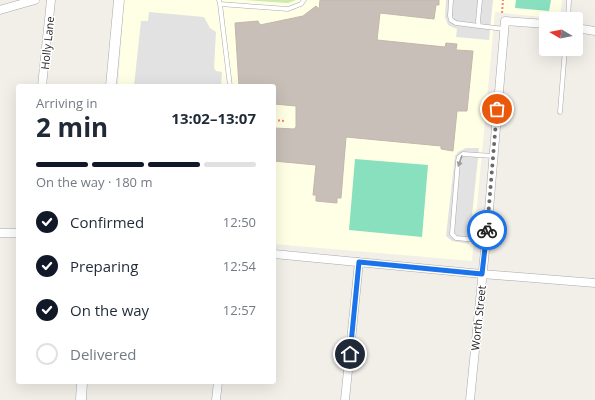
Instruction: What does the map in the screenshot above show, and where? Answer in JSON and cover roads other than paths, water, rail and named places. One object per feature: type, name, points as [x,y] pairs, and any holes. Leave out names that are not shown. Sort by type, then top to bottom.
[{"type":"street","points":[[0,10],[35,0]]},
{"type":"street","name":"Holly Lane","points":[[42,84],[51,0]]},
{"type":"street","points":[[111,84],[118,0]]},
{"type":"street","points":[[503,21],[539,24]]},
{"type":"street","name":"Worth Street","points":[[470,400],[486,241],[503,21]]},
{"type":"street","points":[[583,29],[595,31]]},
{"type":"street","points":[[0,233],[16,233]]},
{"type":"street","points":[[276,254],[482,274],[595,283]]},
{"type":"street","points":[[345,400],[359,262]]},
{"type":"street","points":[[81,400],[82,384]]},
{"type":"street","points":[[216,400],[218,384]]},
{"type":"lane","points":[[230,84],[220,2],[288,9],[301,4],[304,0]]},
{"type":"lane","points":[[451,0],[450,16],[451,20],[456,23],[479,26],[503,21]]},
{"type":"lane","points":[[479,26],[480,0]]},
{"type":"lane","points":[[568,12],[569,0]]},
{"type":"lane","points":[[560,112],[564,56]]},
{"type":"lane","points":[[486,241],[456,238],[452,234],[458,161],[462,154],[493,156]]}]
